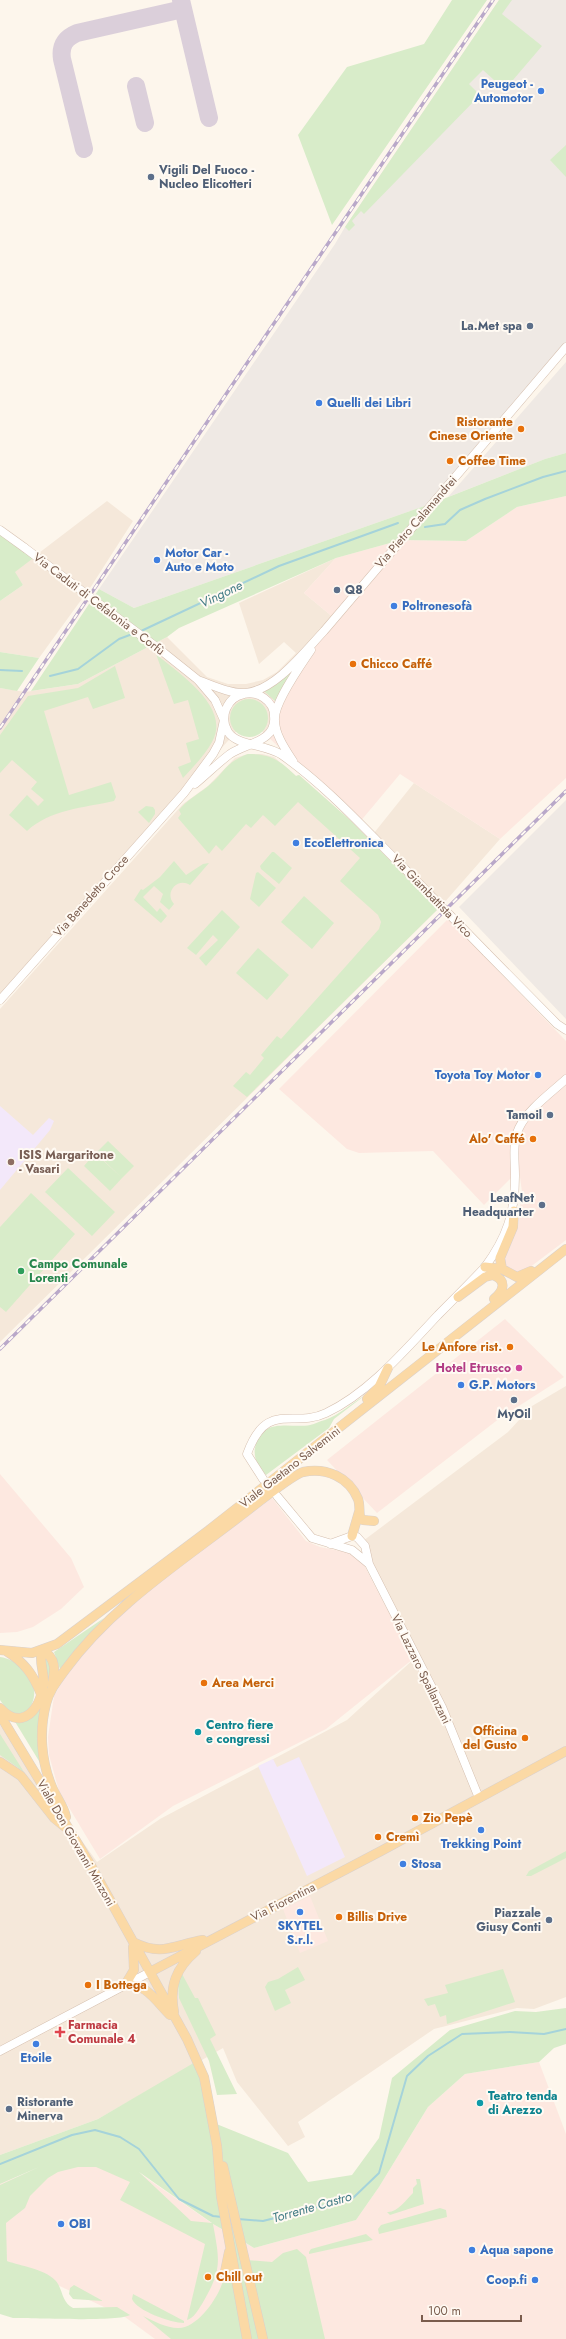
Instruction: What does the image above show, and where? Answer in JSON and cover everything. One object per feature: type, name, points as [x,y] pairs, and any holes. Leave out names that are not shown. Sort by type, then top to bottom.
[{"type":"main road","points":[[502,1269],[500,1258],[513,1227],[514,1211]]},
{"type":"main road","name":"Viale Gaetano Salvemini","points":[[2,1650],[32,1653],[57,1644],[144,1581],[268,1480],[335,1431],[461,1330],[566,1249]]},
{"type":"main road","points":[[485,1267],[502,1269],[517,1277],[547,1264]]},
{"type":"main road","points":[[458,1297],[489,1276],[496,1276],[503,1285],[500,1295],[461,1330]]},
{"type":"main road","points":[[335,1431],[350,1413],[379,1386],[388,1368]]},
{"type":"main road","points":[[51,1690],[76,1656],[105,1622],[129,1601],[302,1472],[323,1471],[341,1477],[352,1488],[358,1501],[359,1512],[363,1520],[374,1521]]},
{"type":"main road","points":[[194,1552],[268,1480]]},
{"type":"main road","points":[[352,1536],[359,1512]]},
{"type":"main road","points":[[2,1650],[18,1659],[28,1669],[41,1694]]},
{"type":"main road","points":[[0,1708],[11,1717],[24,1717],[34,1710],[43,1687],[40,1662],[42,1650],[48,1653],[55,1665],[51,1690],[46,1704],[41,1744],[48,1776],[65,1812],[69,1830]]},
{"type":"main road","name":"Viale Don Giovanni Minzoni","points":[[0,1715],[90,1864],[176,2021]]},
{"type":"main road","name":"Via Fiorentina","points":[[150,1972],[381,1851],[566,1751]]},
{"type":"main road","points":[[0,1762],[21,1776],[54,1818],[69,1830]]},
{"type":"main road","points":[[125,1985],[134,1970],[132,1941],[152,1950],[160,1951],[209,1940]]},
{"type":"main road","points":[[209,1940],[190,1956],[176,1973],[173,1984],[172,2001],[176,2021],[204,2077],[217,2146],[263,2337]]},
{"type":"main road","points":[[125,1985],[135,1984],[142,1987],[176,2021]]},
{"type":"main road","points":[[217,2146],[221,2196],[247,2339]]},
{"type":"main road","points":[[224,2277],[230,2245]]},
{"type":"street","name":"Via Pietro Calamandrei","points":[[344,606],[566,347]]},
{"type":"street","name":"Via Caduti di Cefalonia e Corfù","points":[[0,530],[198,680],[214,700],[224,720]]},
{"type":"street","name":"Via Benedetto Croce","points":[[0,1000],[184,793],[213,754],[220,738],[227,705],[238,695],[269,684],[281,675],[324,631],[344,606]]},
{"type":"street","name":"Via Benedetto Croce","points":[[184,793],[231,754],[267,736],[272,728],[274,718],[283,696],[324,631]]},
{"type":"street","name":"Via Caduti di Cefalonia e Corfù","points":[[198,680],[223,689],[245,693]]},
{"type":"street","points":[[245,693],[252,693],[264,698],[272,706],[274,718]]},
{"type":"street","name":"Via Giambattista Vico","points":[[274,718],[284,746],[295,765]]},
{"type":"street","points":[[224,720],[225,726],[232,737],[244,743],[251,743]]},
{"type":"street","name":"Via Giambattista Vico","points":[[251,743],[277,752],[295,765],[346,810],[557,1024],[566,1030]]},
{"type":"street","points":[[268,1480],[247,1454],[257,1434],[271,1421],[283,1417],[306,1417],[325,1414],[347,1400],[388,1368],[458,1297],[485,1267],[497,1250],[514,1211],[514,1150],[520,1128],[526,1118],[566,1079]]},
{"type":"street","name":"Via Lazzaro Spallanzani","points":[[277,1496],[312,1538],[328,1544],[345,1547],[360,1556],[369,1564]]},
{"type":"street","points":[[328,1544],[352,1536]]},
{"type":"street","name":"Via Lazzaro Spallanzani","points":[[360,1556],[353,1542],[352,1536],[357,1537],[365,1546],[369,1564],[442,1707],[479,1798]]},
{"type":"street","name":"Via Fiorentina","points":[[0,2050],[150,1972]]},
{"type":"shaded area","points":[[499,0],[566,0],[566,347],[433,503],[134,608],[99,589],[335,244]]},
{"type":"shaded area","points":[[566,362],[566,453],[545,459],[448,497]]},
{"type":"shaded area","points":[[566,496],[566,778],[500,839],[400,774],[359,823],[267,736],[274,723],[264,698],[334,618],[304,593],[336,558],[401,540],[466,541],[517,507]]},
{"type":"shaded area","points":[[107,501],[133,521],[92,585],[39,658],[0,652],[0,601],[23,585],[14,572]]},
{"type":"shaded area","points":[[336,558],[304,593],[334,618],[274,712],[267,736],[248,718],[0,1001],[0,688],[25,692],[78,684],[167,637],[207,677],[228,684],[246,684],[263,680],[277,672],[296,653],[284,642],[259,664],[239,603]]},
{"type":"shaded area","points":[[248,754],[262,754],[274,757],[296,776],[299,775],[351,821],[438,909],[0,1342],[0,1009],[183,804],[208,786],[235,758]]},
{"type":"shaded area","points":[[414,783],[500,839],[443,904],[374,833]]},
{"type":"shaded area","points":[[566,800],[566,1019],[459,907]]},
{"type":"shaded area","points":[[448,919],[566,1041],[566,1240],[525,1271],[515,1273],[505,1266],[503,1258],[518,1227],[522,1192],[519,1170],[484,1205],[433,1151],[359,1153],[347,1149],[279,1089]]},
{"type":"shaded area","name":"ISIS Margaritone - Vasari","points":[[0,1106],[33,1135],[49,1118],[54,1121],[50,1130],[0,1190]]},
{"type":"shaded area","points":[[505,1319],[564,1377],[500,1418],[377,1513],[327,1460]]},
{"type":"shaded area","points":[[566,1386],[566,1997],[534,2009],[517,2008],[434,2029],[298,2122],[305,2137],[288,2146],[237,2082],[223,2048],[98,2119],[0,2155],[0,1725],[97,1862],[160,1819],[347,1720],[415,1658],[359,1544],[508,1432],[532,1406]]},
{"type":"shaded area","points":[[0,1474],[71,1558],[84,1587],[61,1609],[33,1627],[17,1632],[0,1633]]},
{"type":"shaded area","points":[[272,1498],[306,1541],[320,1547],[351,1553],[361,1559],[413,1659],[326,1729],[173,1806],[100,1859],[59,1791],[49,1755],[48,1737],[54,1696],[65,1677],[86,1650],[112,1622],[146,1592]]},
{"type":"shaded area","points":[[299,1757],[345,1857],[307,1876],[258,1766],[273,1759],[277,1767]]},
{"type":"shaded area","points":[[310,1896],[328,1941],[300,1953],[283,1909]]},
{"type":"shaded area","points":[[539,2062],[566,2134],[566,2339],[155,2339],[125,2317],[7,2261],[0,2229],[0,2184],[86,2148],[109,2152],[213,2224],[254,2248],[356,2220],[379,2187],[428,2107],[465,2074]]},
{"type":"green space","points":[[452,0],[487,0],[332,225],[298,135],[347,67],[424,44]]},
{"type":"green space","points":[[499,0],[512,0],[502,14],[542,46],[513,80],[505,85],[494,80],[483,70],[469,84],[480,95],[364,214],[361,211],[352,221],[355,225],[349,231],[345,227]]},
{"type":"green space","points":[[566,145],[566,177],[550,160]]},
{"type":"green space","points":[[566,453],[566,496],[517,507],[466,541],[401,540],[336,558],[179,628],[167,637],[78,684],[31,691],[99,589],[134,608],[433,503],[545,459]]},
{"type":"green space","points":[[0,530],[36,556],[15,572],[23,585],[0,601]]},
{"type":"green space","points":[[0,652],[39,658],[17,691],[0,688]]},
{"type":"green space","points":[[156,654],[200,692],[209,704],[215,716],[216,729],[212,742],[183,778],[178,767],[191,762],[186,743],[199,739],[188,700],[174,704]]},
{"type":"green space","points":[[115,666],[125,698],[93,709],[88,697],[44,711],[69,795],[111,782],[116,797],[114,801],[68,810],[46,818],[27,831],[9,815],[27,795],[38,806],[44,800],[31,789],[37,782],[12,760],[0,773],[0,735],[28,696],[78,688]]},
{"type":"green space","points":[[295,668],[277,703],[264,691]]},
{"type":"green space","points":[[245,699],[253,699],[263,704],[267,711],[267,725],[263,732],[253,737],[245,737],[235,732],[233,729],[230,722],[230,714],[235,704],[238,702]]},
{"type":"green space","points":[[248,754],[263,755],[275,759],[296,776],[299,775],[351,821],[438,909],[247,1097],[233,1086],[246,1072],[250,1075],[264,1058],[261,1055],[277,1036],[281,1039],[379,929],[381,922],[378,915],[340,881],[360,858],[298,802],[275,826],[263,815],[251,828],[246,824],[222,851],[216,845],[209,854],[178,818],[181,814],[179,810],[185,804],[213,782],[234,761]]},
{"type":"green space","points":[[146,806],[153,807],[155,810],[155,814],[149,823],[138,812]]},
{"type":"green space","points":[[272,852],[274,852],[292,868],[279,884],[261,869],[260,866]]},
{"type":"green space","points":[[174,861],[186,875],[203,864],[209,863],[190,885],[181,883],[173,887],[170,895],[174,904],[169,910],[160,902],[163,894],[154,886],[143,897],[157,912],[160,908],[167,916],[161,923],[134,900],[141,889],[143,890],[160,877]]},
{"type":"green space","points":[[258,872],[276,888],[259,907],[250,899],[256,873]]},
{"type":"green space","points":[[304,896],[334,923],[312,949],[281,922]]},
{"type":"green space","points":[[222,910],[240,927],[206,966],[199,958],[218,940],[213,935],[196,955],[187,948]]},
{"type":"green space","points":[[258,948],[289,975],[267,1000],[236,973]]},
{"type":"green space","points":[[108,1141],[134,1166],[122,1178],[96,1153]]},
{"type":"green space","points":[[95,1153],[122,1178],[110,1191],[84,1166]]},
{"type":"green space","points":[[68,1168],[115,1212],[92,1236],[45,1192]]},
{"type":"green space","name":"Campo Comunale Lorenti","points":[[31,1193],[75,1234],[6,1312],[0,1307],[0,1227]]},
{"type":"green space","points":[[364,1396],[334,1419],[329,1428],[266,1475],[261,1469],[256,1459],[255,1448],[258,1438],[263,1431],[278,1426],[310,1425],[325,1420]]},
{"type":"green space","points":[[104,1618],[82,1642],[61,1672],[54,1652]]},
{"type":"green space","points":[[46,1656],[51,1669],[42,1766],[14,1720],[32,1717]]},
{"type":"green space","points":[[0,1657],[17,1664],[30,1678],[34,1689],[34,1699],[30,1707],[24,1712],[17,1713],[8,1710],[0,1700]]},
{"type":"green space","points":[[0,1734],[24,1772],[0,1755]]},
{"type":"green space","points":[[566,1851],[566,1858],[531,1876],[526,1876],[529,1871]]},
{"type":"green space","points":[[298,1967],[305,1980],[285,1990],[291,2003],[275,2011],[265,1987],[268,1982],[278,1979]]},
{"type":"green space","points":[[503,1969],[515,2002],[447,2024],[446,2015],[440,2017],[435,2004],[428,2006],[424,1999],[448,1993],[445,1985]]},
{"type":"green space","points":[[181,1972],[195,1998],[198,1998],[216,2035],[210,2039],[237,2094],[217,2095],[209,2061],[179,1998],[178,1981]]},
{"type":"green space","points":[[566,2008],[566,2044],[554,2048],[539,2062],[465,2074],[428,2107],[379,2187],[356,2220],[254,2248],[241,2240],[246,2260],[272,2262],[283,2253],[297,2249],[306,2257],[325,2339],[171,2339],[143,2316],[165,2326],[178,2328],[186,2327],[193,2323],[208,2309],[219,2291],[224,2276],[226,2265],[227,2232],[213,2224],[218,2257],[216,2274],[209,2292],[202,2304],[194,2316],[187,2320],[205,2244],[120,2200],[130,2182],[96,2167],[78,2167],[58,2172],[48,2178],[30,2196],[25,2208],[6,2223],[7,2261],[39,2270],[50,2276],[58,2283],[64,2299],[73,2308],[117,2307],[130,2315],[110,2318],[74,2319],[13,2318],[0,2314],[0,2185],[39,2167],[0,2184],[0,2155],[98,2119],[197,2061],[214,2123],[288,2153],[308,2182],[352,2175],[379,2138],[392,2078],[450,2030],[515,2011],[536,2012]],"holes":[[[139,2172],[212,2223],[191,2221]]]},
{"type":"green space","points":[[416,2179],[420,2179],[424,2204],[390,2215],[387,2212],[391,2212],[398,2208],[413,2193],[413,2188],[417,2184]]},
{"type":"green space","points":[[440,2208],[446,2210],[447,2217],[379,2234],[378,2229],[381,2225]]},
{"type":"green space","points":[[366,2234],[373,2240],[309,2254],[311,2249]]},
{"type":"green space","points":[[74,2285],[103,2301],[73,2299],[69,2294],[70,2288]]},
{"type":"green space","points":[[133,2294],[184,2321],[184,2323],[163,2319],[147,2312],[135,2303],[132,2299]]},
{"type":"waterway","points":[[425,527],[445,524],[460,510],[485,499],[543,477],[566,471]]},
{"type":"waterway","name":"Vingone","points":[[139,632],[279,566],[398,523]]},
{"type":"waterway","name":"Vingone","points":[[50,676],[78,669],[119,639],[135,633]]},
{"type":"waterway","name":"Vingone","points":[[0,670],[22,671]]},
{"type":"waterway","name":"Torrente Castro","points":[[238,2219],[263,2221],[353,2198],[379,2173],[407,2076],[428,2056],[462,2034],[510,2032],[544,2034],[566,2029]]},
{"type":"waterway","name":"Torrente Castro","points":[[0,2164],[72,2135],[95,2130],[120,2137],[139,2149],[179,2199],[213,2216],[222,2217]]},
{"type":"taxiway","points":[[181,0],[209,118]]},
{"type":"taxiway","points":[[84,149],[62,59],[62,50],[66,40],[77,33],[183,9]]},
{"type":"taxiway","points":[[136,86],[145,123]]},
{"type":"railway","points":[[0,728],[493,0]]},
{"type":"railway","points":[[0,1349],[566,791]]},
{"type":"place","name":"Peugeot - Automotor","points":[[541,91]]},
{"type":"place","name":"Vigili Del Fuoco - Nucleo Elicotteri","points":[[151,177]]},
{"type":"place","name":"La.Met spa","points":[[530,326]]},
{"type":"place","name":"Quelli dei Libri","points":[[319,403]]},
{"type":"place","name":"Ristorante Cinese Oriente","points":[[521,429]]},
{"type":"place","name":"Coffee Time","points":[[450,461]]},
{"type":"place","name":"Motor Car - Auto e Moto","points":[[157,560]]},
{"type":"place","name":"Q8","points":[[337,590]]},
{"type":"place","name":"Poltronesofà","points":[[394,606]]},
{"type":"place","name":"Chicco Caffé","points":[[353,664]]},
{"type":"place","name":"EcoElettronica","points":[[296,843]]},
{"type":"place","name":"Toyota Toy Motor","points":[[538,1075]]},
{"type":"place","name":"Tamoil","points":[[550,1115]]},
{"type":"place","name":"Alo' Caffé","points":[[533,1139]]},
{"type":"place","name":"ISIS Margaritone - Vasari","points":[[11,1162]]},
{"type":"place","name":"LeafNet Headquarter","points":[[542,1205]]},
{"type":"place","name":"Campo Comunale Lorenti","points":[[21,1271]]},
{"type":"place","name":"Le Anfore rist.","points":[[510,1347]]},
{"type":"place","name":"Hotel Etrusco","points":[[519,1368]]},
{"type":"place","name":"G.P. Motors","points":[[461,1385]]},
{"type":"place","name":"MyOil","points":[[514,1400]]},
{"type":"place","name":"Area Merci","points":[[204,1683]]},
{"type":"place","name":"Centro fiere e congressi","points":[[198,1732]]},
{"type":"place","name":"Officina del Gusto","points":[[525,1738]]},
{"type":"place","name":"Zio Pepè","points":[[415,1818]]},
{"type":"place","name":"Trekking Point","points":[[481,1830]]},
{"type":"place","name":"Cremì","points":[[378,1837]]},
{"type":"place","name":"Stosa","points":[[403,1864]]},
{"type":"place","name":"SKYTEL S.r.l.","points":[[300,1912]]},
{"type":"place","name":"Billis Drive","points":[[339,1917]]},
{"type":"place","name":"Piazzale Giusy Conti","points":[[549,1920]]},
{"type":"place","name":"I Bottega","points":[[88,1985]]},
{"type":"place","name":"Farmacia Comunale 4","points":[[60,2032]]},
{"type":"place","name":"Etoile","points":[[36,2044]]},
{"type":"place","name":"Teatro tenda di Arezzo","points":[[480,2103]]},
{"type":"place","name":"Ristorante Minerva","points":[[9,2109]]},
{"type":"place","name":"OBI","points":[[61,2224]]},
{"type":"place","name":"Aqua sapone","points":[[472,2250]]},
{"type":"place","name":"Chill out","points":[[208,2277]]},
{"type":"place","name":"Coop.fi","points":[[535,2280]]}]
